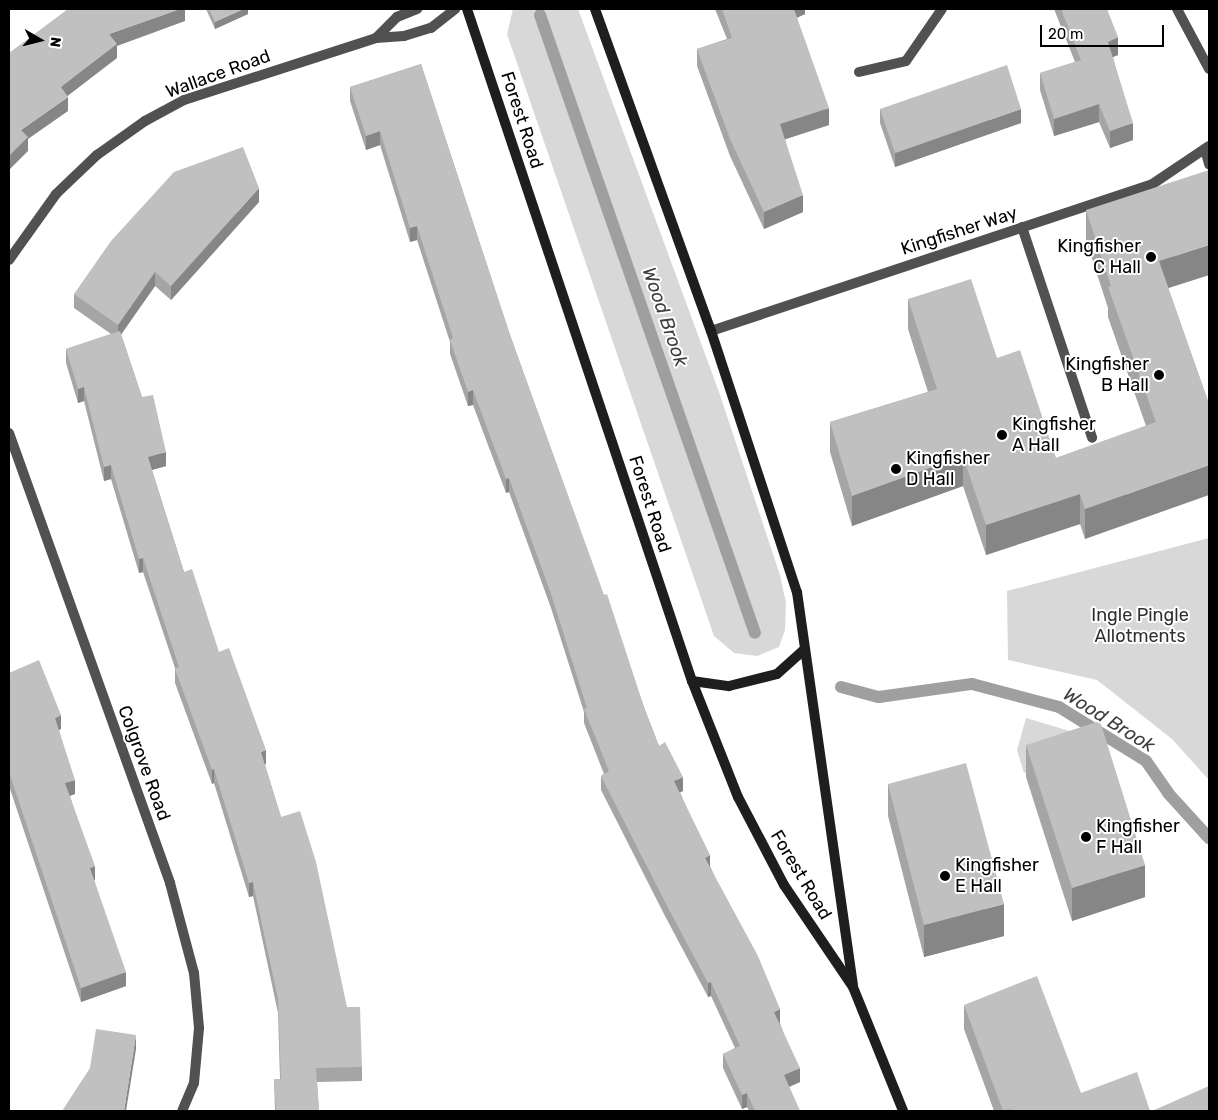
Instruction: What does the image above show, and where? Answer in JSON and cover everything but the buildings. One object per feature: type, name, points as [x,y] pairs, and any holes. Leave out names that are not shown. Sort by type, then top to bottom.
[{"type":"main road","name":"Forest Road","points":[[467,9],[692,682],[738,797],[775,867],[853,987],[902,1111]]},
{"type":"main road","name":"Forest Road","points":[[595,9],[711,331],[797,592],[853,987]]},
{"type":"main road","points":[[692,682],[729,686],[777,674],[804,650]]},
{"type":"street","name":"Wallace Road","points":[[376,38],[397,17],[417,9]]},
{"type":"street","name":"Wallace Road","points":[[9,260],[56,194],[97,155],[145,122],[184,100],[376,38],[404,36],[431,28],[455,9]]},
{"type":"street","points":[[859,72],[906,60],[942,9]]},
{"type":"street","points":[[1177,9],[1209,69]]},
{"type":"street","name":"Kingfisher Way","points":[[711,331],[1151,185],[1207,148]]},
{"type":"street","points":[[1207,148],[1209,164]]},
{"type":"street","points":[[1022,227],[1092,438]]},
{"type":"street","name":"Colgrove Road","points":[[9,433],[170,883],[194,973],[198,1038],[194,1083],[182,1111]]},
{"type":"green space","points":[[513,9],[578,9],[719,392],[780,575],[786,603],[785,630],[779,647],[757,656],[734,653],[714,636],[507,34]]},
{"type":"green space","name":"Ingle Pingle Allotments","points":[[1209,538],[1209,780],[1172,739],[1097,680],[1008,660],[1007,591]]},
{"type":"green space","points":[[1026,718],[1073,732],[1100,749],[1024,773],[1017,750]]},
{"type":"waterway","name":"Wood Brook","points":[[540,15],[755,633]]},
{"type":"waterway","name":"Wood Brook","points":[[841,687],[879,697],[972,684],[1059,707],[1146,761],[1168,793],[1209,838]]},
{"type":"place","name":"Kingfisher C Hall","points":[[1151,257]]},
{"type":"place","name":"Kingfisher B Hall","points":[[1159,375]]},
{"type":"place","name":"Kingfisher A Hall","points":[[1002,435]]},
{"type":"place","name":"Kingfisher D Hall","points":[[896,469]]},
{"type":"place","name":"Kingfisher F Hall","points":[[1086,837]]},
{"type":"place","name":"Kingfisher E Hall","points":[[945,876]]}]
